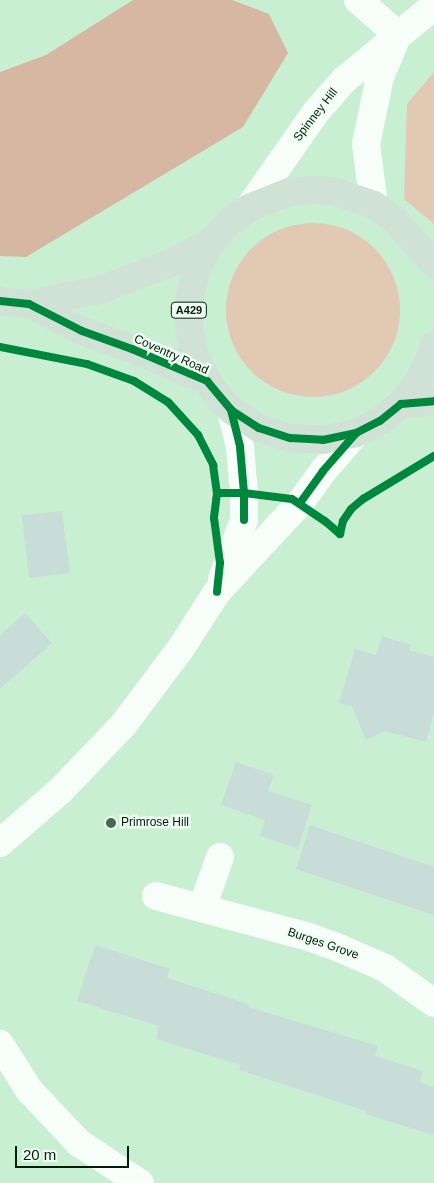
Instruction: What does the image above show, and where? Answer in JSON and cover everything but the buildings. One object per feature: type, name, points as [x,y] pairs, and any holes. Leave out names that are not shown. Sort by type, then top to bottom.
[{"type":"main road","name":"Coventry Road","points":[[434,287],[426,255],[395,220],[374,205],[332,191],[311,190],[276,196],[249,208],[229,222],[213,240],[198,266],[190,295],[189,325],[194,354],[207,381],[231,410],[258,428],[290,438],[324,440],[356,433],[380,421],[401,404],[419,381],[432,354],[434,345]]},
{"type":"main road","name":"Coventry Road","points":[[0,301],[29,304],[100,290],[166,265],[213,240]]},
{"type":"main road","name":"Coventry Road","points":[[29,304],[82,331],[132,349],[207,381]]},
{"type":"main road","points":[[401,404],[434,401]]},
{"type":"street","points":[[358,0],[398,35]]},
{"type":"street","name":"Spinney Hill","points":[[249,208],[316,112],[344,80],[434,6]]},
{"type":"street","name":"Spinney Hill","points":[[374,205],[366,144],[380,77],[398,35]]},
{"type":"street","points":[[217,592],[244,520],[240,446],[231,410]]},
{"type":"street","points":[[0,843],[61,790],[124,724],[181,648],[217,592],[300,503],[323,471],[356,433]]},
{"type":"street","points":[[202,908],[220,857]]},
{"type":"street","name":"Burges Grove","points":[[156,896],[309,937],[339,948],[385,968],[434,1002]]},
{"type":"street","points":[[0,1044],[29,1090],[79,1143],[140,1183]]},
{"type":"shaded area","points":[[133,0],[232,0],[269,14],[288,53],[243,127],[26,257],[0,256],[0,72],[46,55]]},
{"type":"shaded area","points":[[434,72],[434,224],[404,199],[407,104]]},
{"type":"shaded area","points":[[313,223],[330,225],[346,230],[368,243],[380,255],[396,285],[400,310],[398,327],[393,343],[380,365],[368,377],[338,393],[313,397],[296,395],[280,390],[258,377],[246,365],[230,335],[226,310],[228,293],[233,277],[246,255],[258,243],[288,227]]},
{"type":"cycle path","points":[[0,301],[29,304],[82,331],[132,349],[207,381],[231,410],[259,428],[290,438],[323,440],[356,433],[380,421],[401,404],[434,401]]},
{"type":"cycle path","points":[[0,347],[87,364],[134,381],[168,402],[198,435],[213,465],[217,493],[244,493],[292,499],[325,521],[340,534],[343,521],[351,509],[363,499],[434,456]]},
{"type":"cycle path","points":[[231,410],[240,447],[244,520]]},
{"type":"cycle path","points":[[300,503],[323,471],[356,433]]},
{"type":"cycle path","points":[[217,493],[214,518],[220,563],[217,592]]},
{"type":"place","name":"Primrose Hill","points":[[111,823]]}]
